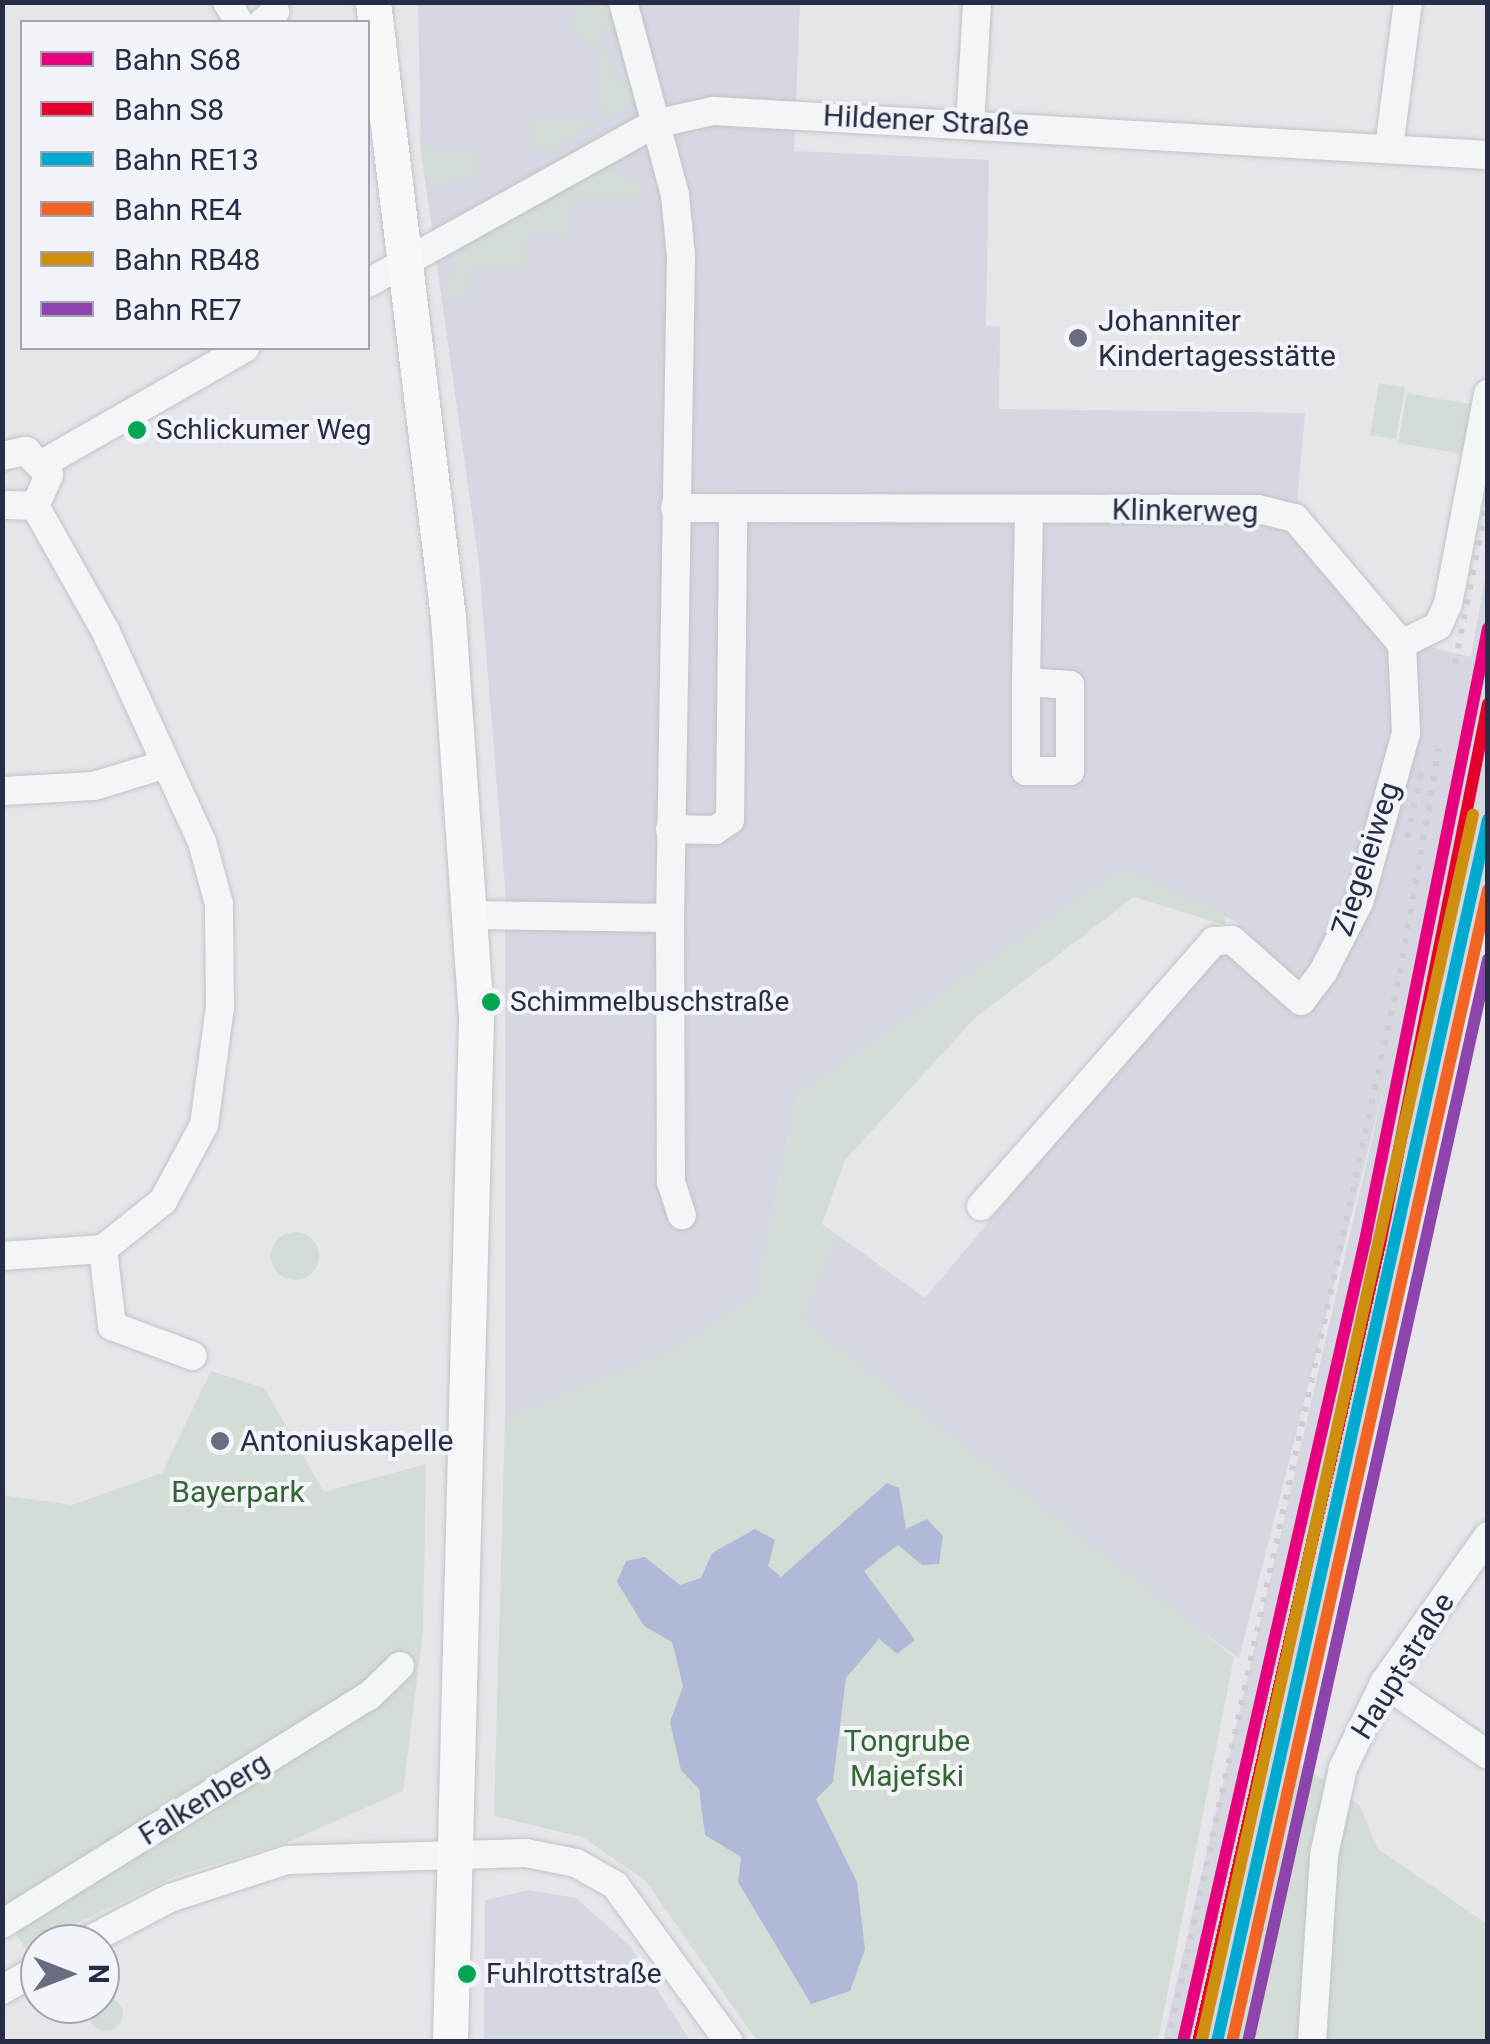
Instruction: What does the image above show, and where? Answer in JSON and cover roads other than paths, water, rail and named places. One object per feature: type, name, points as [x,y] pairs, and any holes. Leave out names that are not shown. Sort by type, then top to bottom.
[{"type":"main road","points":[[373,2],[400,261],[448,618],[471,915],[474,1233],[450,1850],[450,2042]]},
{"type":"street","points":[[623,2],[654,124],[681,256],[670,918],[672,1182],[682,1215]]},
{"type":"street","points":[[970,125],[977,2]]},
{"type":"street","points":[[1388,148],[1408,2]]},
{"type":"street","name":"Hildener Straße","points":[[370,282],[400,261],[654,124],[714,111],[1488,155]]},
{"type":"street","points":[[44,463],[242,350]]},
{"type":"street","points":[[1402,644],[1438,626],[1448,604],[1488,394]]},
{"type":"street","points":[[3,455],[26,451],[44,463],[49,487],[35,506]]},
{"type":"street","points":[[2,505],[35,506]]},
{"type":"street","points":[[2,1256],[103,1249],[164,1201],[182,1172],[216,1068],[219,904],[166,764],[35,506]]},
{"type":"street","name":"Klinkerweg","points":[[675,508],[1258,509],[1295,518],[1402,644]]},
{"type":"street","points":[[670,830],[715,830],[730,820],[733,508]]},
{"type":"street","points":[[1026,682],[1029,509]]},
{"type":"street","name":"Ziegeleiweg","points":[[981,1206],[1214,941],[1232,940],[1301,1002],[1359,902],[1389,797],[1410,706],[1402,644]]},
{"type":"street","points":[[2,791],[94,786],[166,764]]},
{"type":"street","points":[[471,915],[670,918]]},
{"type":"street","points":[[103,1249],[112,1326],[192,1356]]},
{"type":"street","name":"Hauptstraße","points":[[1312,2042],[1330,1818],[1384,1683],[1488,1536]]},
{"type":"street","name":"Falkenberg","points":[[2,1924],[369,1696],[400,1666]]},
{"type":"street","points":[[1384,1683],[1488,1755]]},
{"type":"street","points":[[120,1927],[245,1869],[328,1854],[450,1850],[552,1857],[615,1885],[729,2042]]},
{"type":"water","points":[[887,1483],[899,1488],[906,1529],[927,1519],[943,1536],[939,1564],[922,1565],[898,1545],[864,1571],[915,1640],[897,1654],[879,1639],[846,1678],[833,1782],[816,1799],[857,1882],[865,1949],[850,1991],[811,2004],[738,1882],[741,1857],[705,1835],[699,1789],[681,1770],[670,1722],[683,1686],[672,1642],[644,1626],[617,1582],[626,1561],[645,1557],[680,1585],[701,1578],[712,1553],[755,1529],[775,1540],[768,1566],[781,1577]]},
{"type":"railway","points":[[1455,663],[1488,496]]},
{"type":"railway","points":[[1168,2042],[1400,973],[1439,748]]},
{"type":"railway","points":[[1407,837],[1422,769]]},
{"type":"rail line","name":"S68","points":[[1183,2042],[1365,1241],[1488,628]]},
{"type":"rail line","name":"S8","points":[[1198,2042],[1380,1244],[1488,704]]},
{"type":"rail line","name":"RB48","points":[[1202,2039],[1473,815]]},
{"type":"rail line","name":"RE13","points":[[1217,2042],[1488,820]]},
{"type":"rail line","name":"RE4","points":[[1232,2042],[1488,890]]},
{"type":"rail line","name":"RE7","points":[[1248,2042],[1488,959]]},
{"type":"place","name":"Johanniter Kindertagesstätte","points":[[1078,338]]},
{"type":"place","name":"Schlickumer Weg","points":[[137,430]]},
{"type":"place","name":"Schimmelbuschstraße","points":[[491,1002]]},
{"type":"place","name":"Antoniuskapelle","points":[[220,1441]]},
{"type":"place","name":"Fuhlrottstraße","points":[[467,1974]]},
{"type":"park label","name":"Bayerpark","points":[[238,1492]]},
{"type":"park label","name":"Tongrube Majefski","points":[[907,1758]]}]
